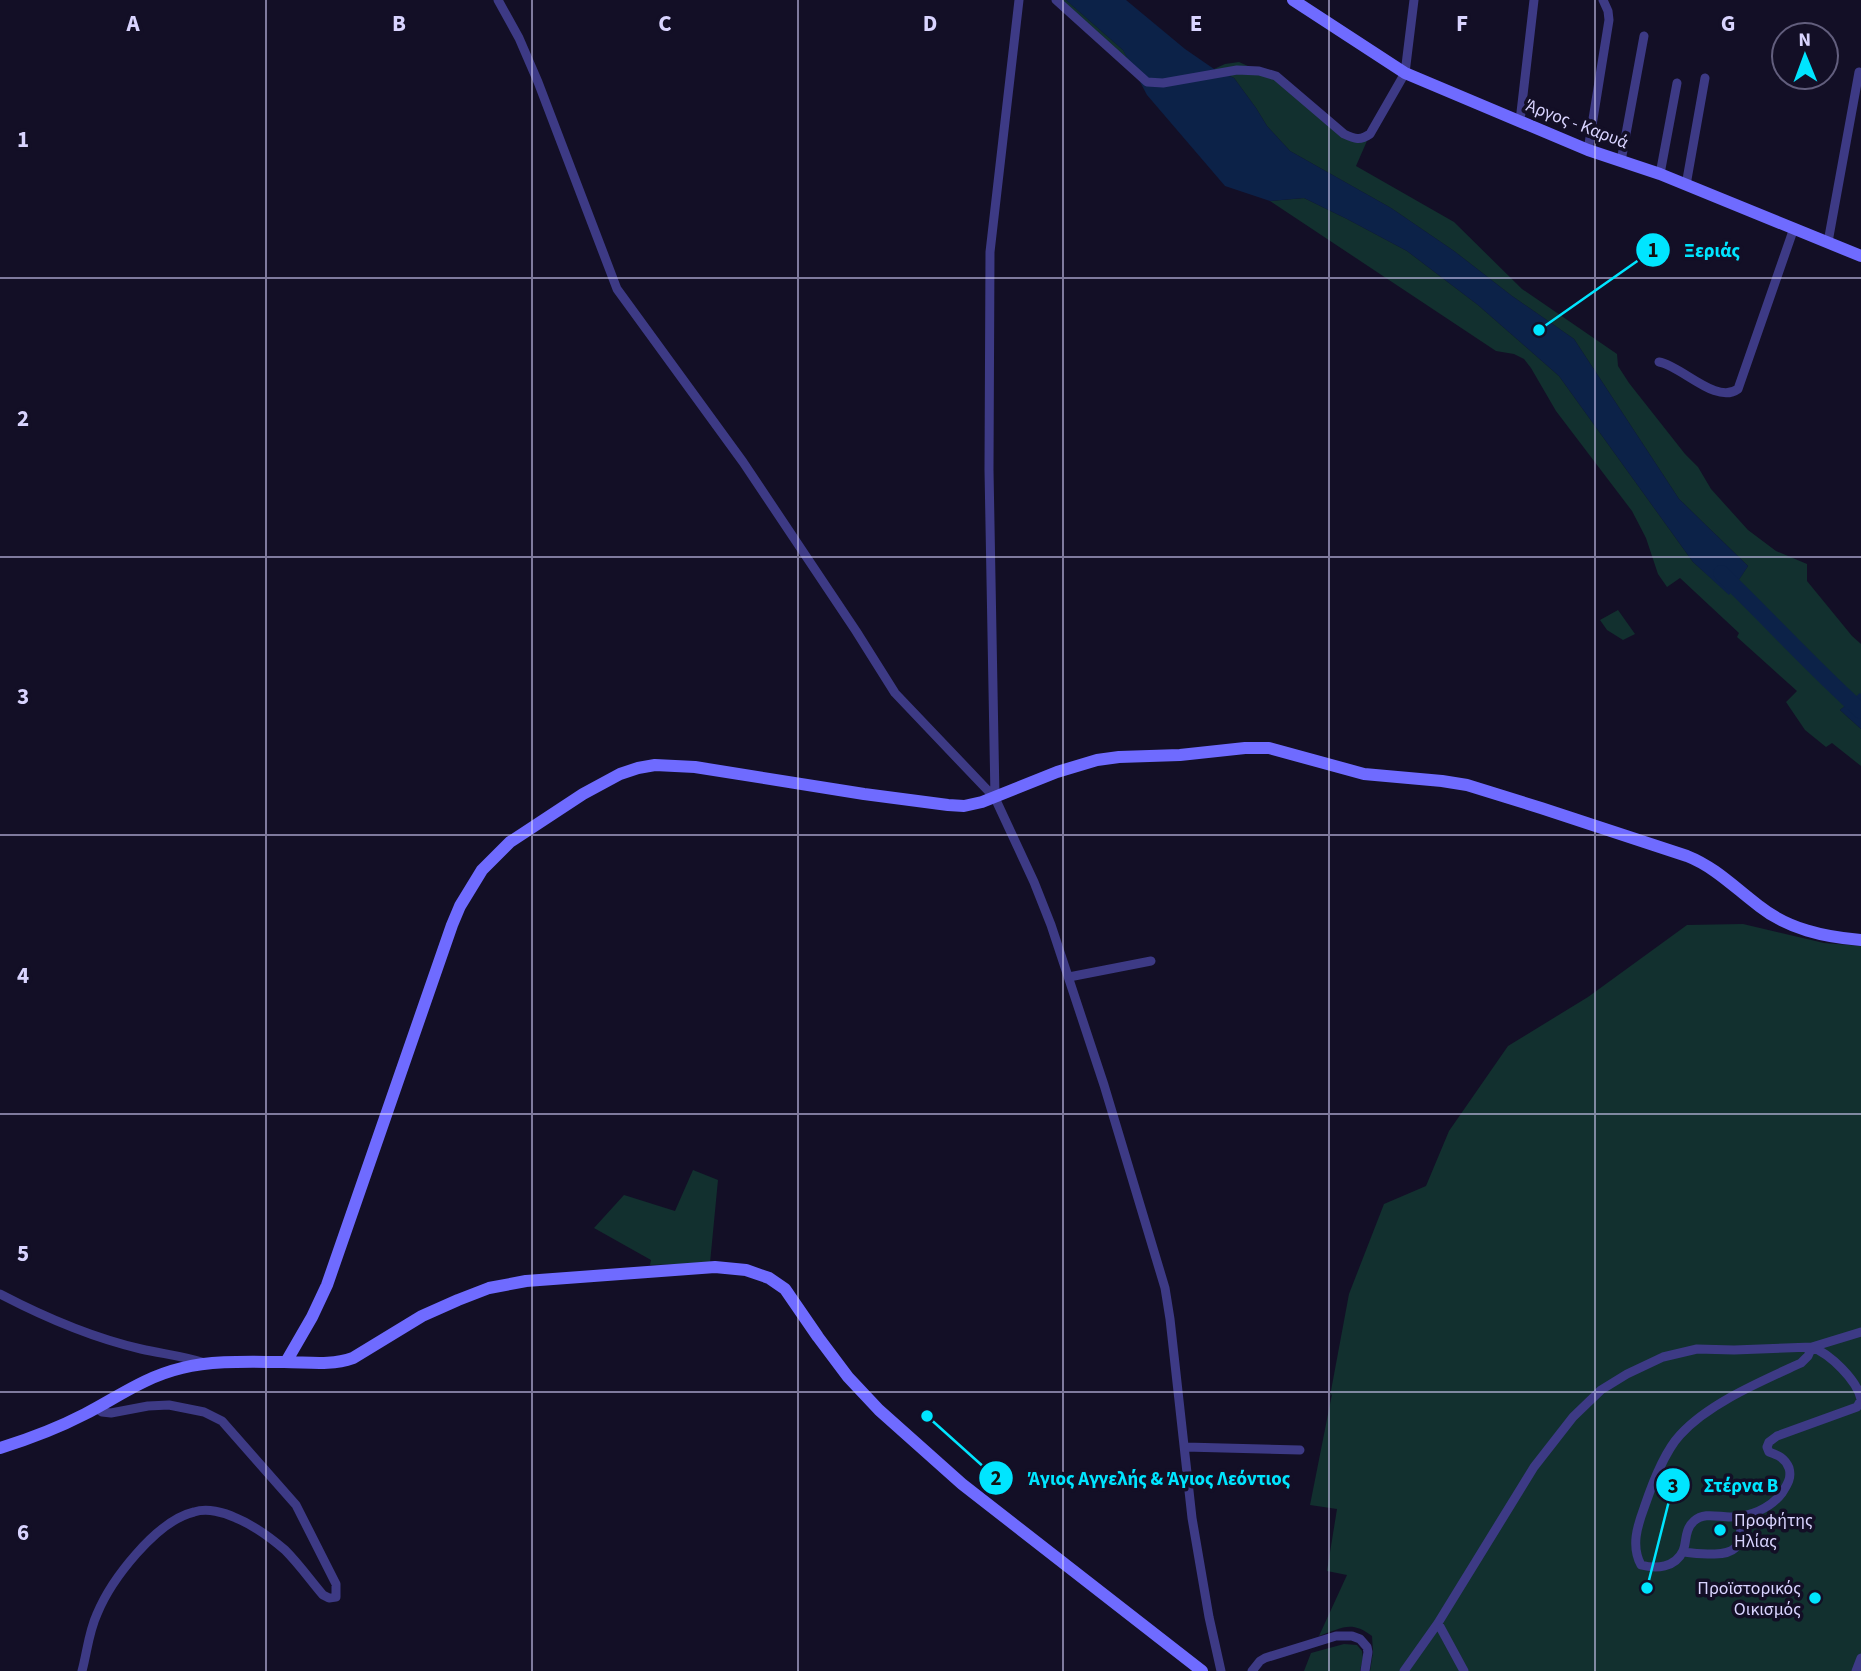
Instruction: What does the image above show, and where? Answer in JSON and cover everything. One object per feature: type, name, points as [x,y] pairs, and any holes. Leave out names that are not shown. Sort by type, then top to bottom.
[{"type":"street","points":[[498,0],[519,38],[538,82],[617,289],[743,462],[895,693],[995,798],[1034,882],[1052,925],[1104,1085],[1165,1288],[1192,1518],[1221,1671]]},
{"type":"street","points":[[995,798],[989,470],[990,252],[1019,0]]},
{"type":"street","points":[[1056,0],[1147,82],[1163,83],[1237,70],[1259,71],[1276,76],[1344,134],[1354,139],[1363,139],[1370,134],[1405,74],[1414,0]]},
{"type":"street","name":"Άργος - Καρυά","points":[[1293,0],[1405,74],[1588,150],[1660,174],[1861,256]]},
{"type":"street","points":[[1520,121],[1534,0]]},
{"type":"street","points":[[1588,150],[1608,24],[1608,12],[1603,0]]},
{"type":"street","points":[[1621,161],[1644,36]]},
{"type":"street","points":[[1828,242],[1859,72]]},
{"type":"street","points":[[1686,186],[1704,78]]},
{"type":"street","points":[[1660,174],[1677,83]]},
{"type":"street","points":[[1659,362],[1724,394],[1738,389],[1794,228]]},
{"type":"street","points":[[285,1362],[327,1285],[460,906],[482,870],[510,842],[583,794],[620,774],[638,768],[655,765],[695,767],[947,805],[975,804],[995,798],[1039,779],[1097,760],[1269,748],[1364,774],[1467,785],[1541,807],[1697,860],[1715,870],[1770,914],[1797,928],[1861,940]]},
{"type":"street","points":[[1069,977],[1151,961]]},
{"type":"street","points":[[0,1448],[54,1428],[146,1380],[180,1368],[207,1364],[342,1362],[422,1316],[489,1288],[526,1280],[715,1267],[746,1270],[769,1278],[785,1289],[848,1377],[879,1410],[962,1484],[1202,1671]]},
{"type":"street","points":[[0,1294],[87,1333],[140,1349],[190,1358],[207,1364]]},
{"type":"street","points":[[1404,1671],[1438,1623],[1534,1467],[1573,1417],[1601,1390],[1663,1357],[1697,1349],[1812,1347],[1861,1332]]},
{"type":"street","points":[[1812,1347],[1826,1354],[1858,1389],[1861,1399],[1857,1407],[1777,1436],[1769,1442],[1769,1452],[1784,1459],[1790,1471],[1790,1477],[1772,1504],[1747,1516],[1710,1515],[1694,1521],[1685,1536],[1683,1552],[1670,1565],[1653,1568],[1641,1565],[1636,1555],[1636,1531],[1663,1462],[1679,1435],[1735,1394],[1801,1363],[1812,1347]]},
{"type":"street","points":[[82,1671],[95,1617],[111,1587],[153,1536],[176,1519],[194,1512],[208,1510],[236,1518],[285,1551],[323,1595],[336,1597],[337,1591],[336,1584],[296,1505],[222,1421],[204,1412],[169,1405],[111,1413],[96,1408]]},
{"type":"street","points":[[1185,1447],[1300,1450]]},
{"type":"street","points":[[1683,1552],[1724,1553],[1735,1548],[1747,1516]]},
{"type":"street","points":[[1438,1623],[1464,1671]]},
{"type":"street","points":[[1252,1671],[1265,1658],[1345,1635],[1360,1639],[1367,1647],[1365,1671]]},
{"type":"street","points":[[1856,1671],[1861,1658]]},
{"type":"green space","points":[[1056,0],[1066,0],[1123,50],[1135,71]]},
{"type":"green space","points":[[1239,62],[1276,76],[1354,139],[1370,134],[1356,166],[1454,222],[1522,289],[1617,354],[1618,366],[1629,383],[1698,467],[1711,489],[1748,530],[1776,551],[1807,564],[1807,581],[1861,644],[1861,694],[1840,710],[1861,729],[1861,766],[1832,743],[1826,747],[1805,730],[1786,702],[1797,691],[1737,637],[1739,633],[1680,578],[1667,587],[1658,574],[1646,538],[1632,511],[1556,411],[1524,359],[1496,351],[1270,201],[1304,198],[1347,219],[1407,251],[1478,305],[1559,376],[1693,562],[1729,594],[1748,566],[1679,499],[1574,339],[1391,208],[1290,151],[1267,126],[1234,78],[1214,69]]},
{"type":"green space","points":[[1618,610],[1635,634],[1623,640],[1607,630],[1600,620]]},
{"type":"green space","points":[[1743,924],[1824,943],[1861,946],[1861,1671],[1370,1671],[1372,1636],[1365,1631],[1346,1627],[1319,1636],[1347,1575],[1327,1571],[1337,1509],[1310,1505],[1349,1294],[1384,1204],[1426,1186],[1449,1131],[1508,1046],[1588,997],[1687,925]]},
{"type":"green space","points":[[693,1170],[718,1180],[710,1263],[650,1265],[651,1260],[594,1228],[624,1195],[675,1211]]},
{"type":"green space","points":[[1344,1644],[1357,1645],[1362,1651],[1360,1671],[1304,1671],[1311,1653]]},
{"type":"water","points":[[1066,0],[1126,0],[1185,49],[1214,69],[1234,78],[1267,126],[1290,151],[1391,208],[1574,339],[1679,499],[1748,566],[1729,595],[1693,562],[1559,376],[1478,305],[1407,251],[1304,198],[1270,201],[1225,186],[1147,95],[1123,50]]},
{"type":"water","points":[[1861,694],[1861,729],[1840,710]]},
{"type":"waterway","points":[[1721,573],[1861,711]]},
{"type":"place","name":"Ξεριάς","points":[[1539,330]]},
{"type":"place","name":"Άγιος Αγγελής & Άγιος Λεόντιος","points":[[927,1416]]},
{"type":"place","name":"Προφήτης Ηλίας","points":[[1720,1530]]},
{"type":"place","name":"Στέρνα Β","points":[[1647,1588]]},
{"type":"place","name":"Προϊστορικός Οικισμός","points":[[1815,1598]]}]
